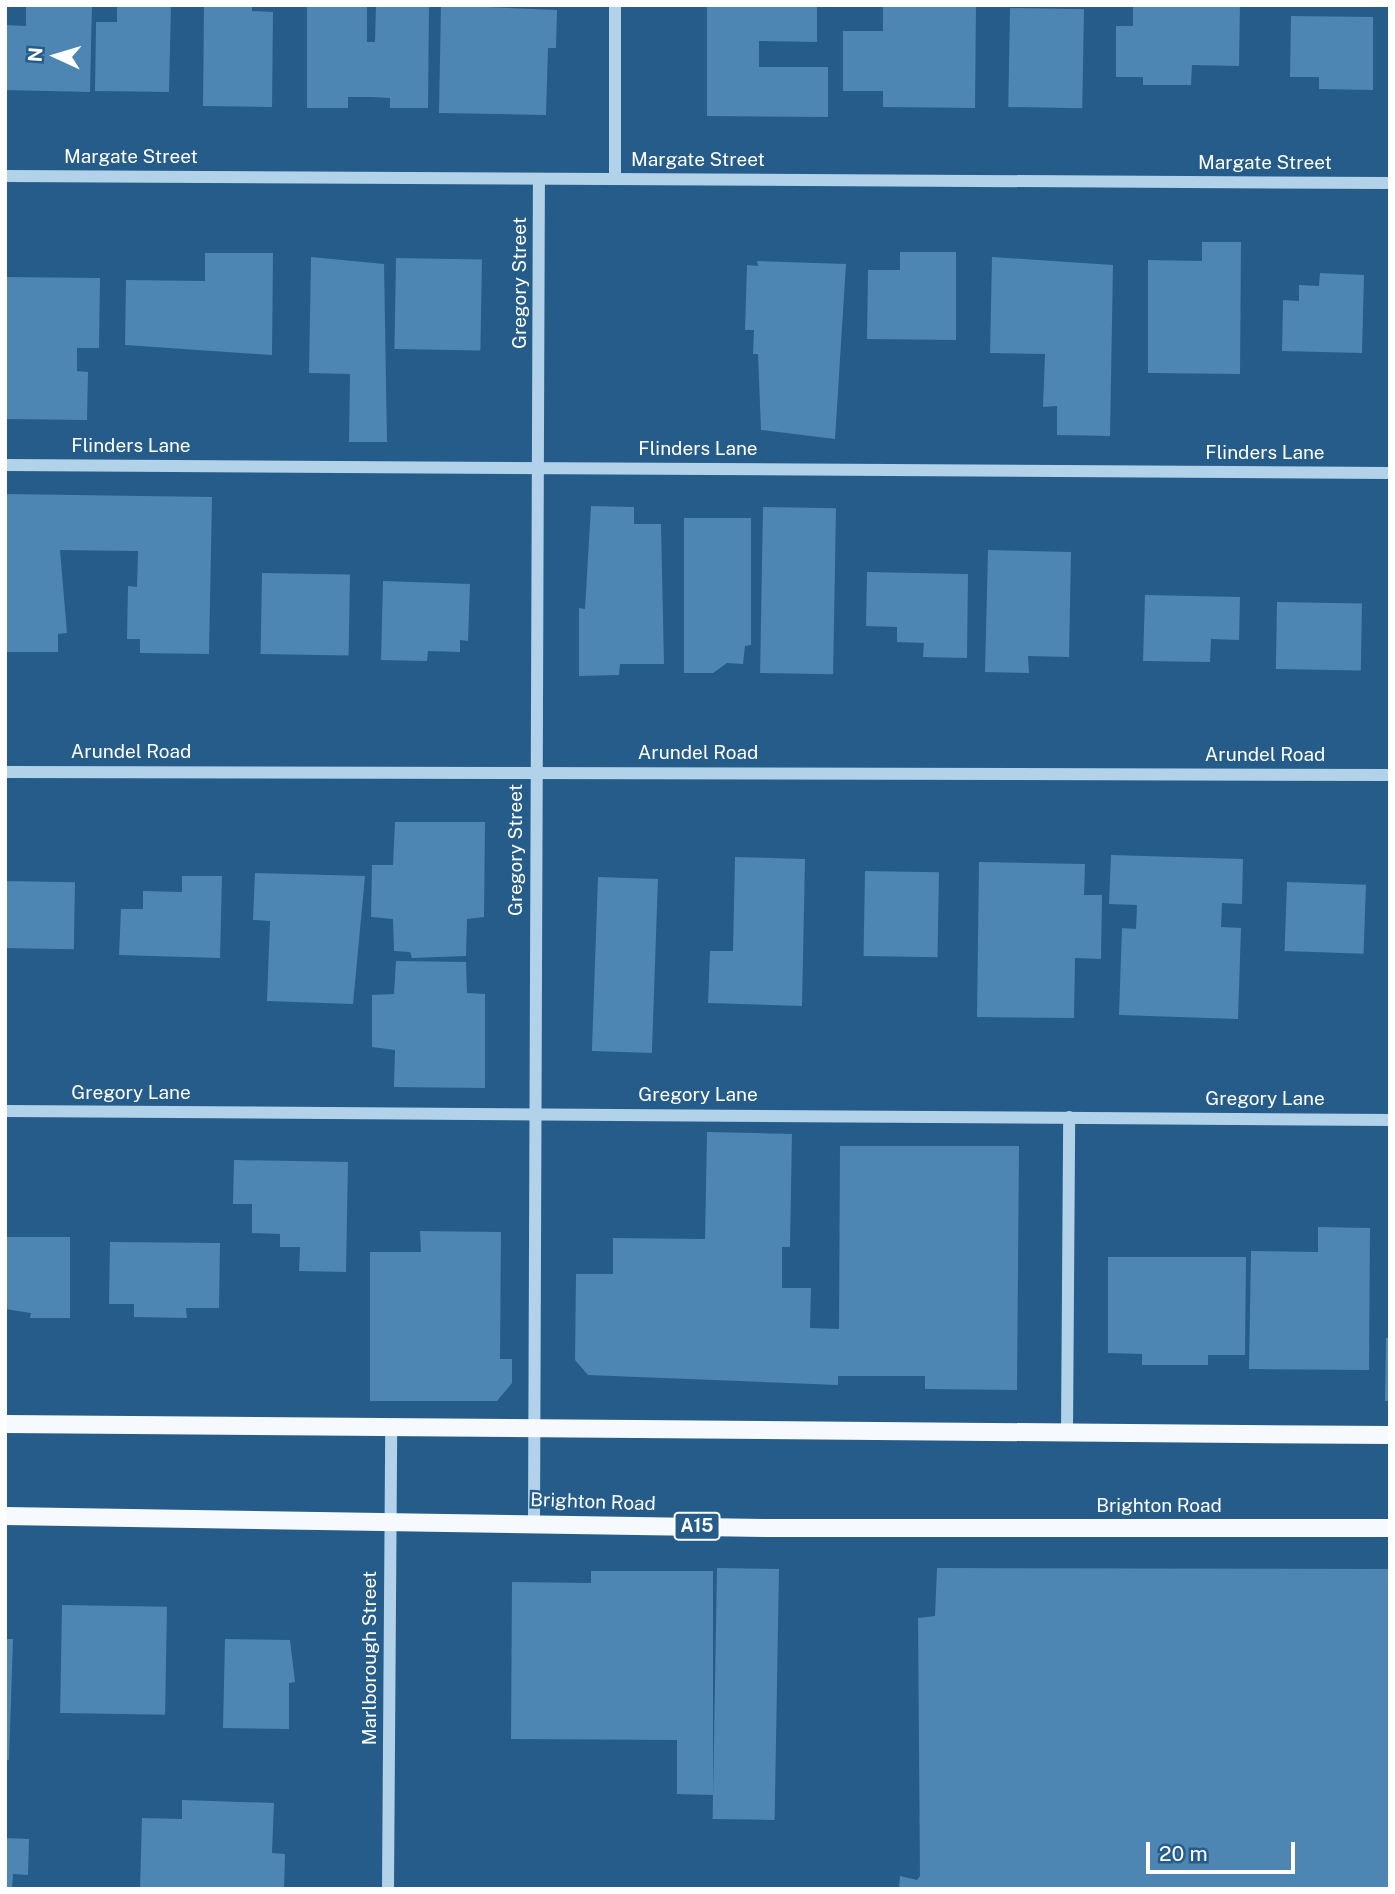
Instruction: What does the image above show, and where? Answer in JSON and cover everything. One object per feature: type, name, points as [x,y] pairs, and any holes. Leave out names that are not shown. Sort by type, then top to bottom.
[{"type":"main road","points":[[5,1424],[533,1430],[1390,1434]]},
{"type":"main road","name":"Brighton Road","points":[[5,1516],[534,1521],[767,1528],[1390,1528]]},
{"type":"street","points":[[615,5],[615,179]]},
{"type":"street","name":"Margate Street","points":[[5,176],[1390,183]]},
{"type":"street","name":"Gregory Street","points":[[534,1521],[534,1113],[540,467],[538,179]]},
{"type":"street","name":"Flinders Lane","points":[[5,465],[1390,473]]},
{"type":"street","name":"Arundel Road","points":[[5,772],[1390,775]]},
{"type":"street","name":"Gregory Lane","points":[[5,1111],[1390,1120]]},
{"type":"street","points":[[1067,1432],[1069,1117]]},
{"type":"street","name":"Marlborough Street","points":[[388,1889],[391,1428]]},
{"type":"building","points":[[26,5],[92,5],[90,92],[5,90],[6,25],[26,26]]},
{"type":"building","points":[[117,5],[171,5],[169,92],[95,91],[96,22],[117,22]]},
{"type":"building","points":[[204,5],[252,5],[252,11],[273,12],[272,107],[203,106]]},
{"type":"building","points":[[307,5],[367,5],[367,42],[375,42],[376,5],[429,5],[428,108],[390,108],[390,98],[348,97],[348,108],[307,108]]},
{"type":"building","points":[[441,5],[557,10],[556,48],[548,48],[546,115],[439,113]]},
{"type":"building","points":[[707,5],[817,5],[817,42],[759,41],[759,67],[828,67],[828,117],[707,116]]},
{"type":"building","points":[[883,5],[976,5],[975,108],[883,107],[883,91],[843,91],[843,31],[883,31]]},
{"type":"building","points":[[1133,5],[1240,5],[1239,66],[1192,65],[1191,85],[1143,85],[1143,77],[1116,77],[1116,26],[1133,26]]},
{"type":"building","points":[[1010,8],[1084,9],[1082,108],[1008,107]]},
{"type":"building","points":[[1291,16],[1373,17],[1373,90],[1319,89],[1319,77],[1290,77]]},
{"type":"building","points":[[1202,242],[1241,242],[1240,374],[1148,373],[1148,260],[1202,261]]},
{"type":"building","points":[[900,252],[956,252],[956,340],[867,339],[868,270],[900,270]]},
{"type":"building","points":[[205,253],[273,253],[272,355],[125,345],[126,280],[205,281]]},
{"type":"building","points":[[311,257],[384,264],[387,442],[349,442],[350,374],[309,373]]},
{"type":"building","points":[[992,257],[1113,265],[1110,436],[1057,435],[1057,406],[1043,407],[1045,354],[990,353]]},
{"type":"building","points":[[396,258],[482,260],[480,350],[394,349]]},
{"type":"building","points":[[757,261],[846,264],[835,439],[761,430],[758,354],[753,354],[754,330],[745,330],[747,265],[758,266]]},
{"type":"building","points":[[1320,273],[1364,275],[1362,353],[1282,351],[1283,300],[1299,301],[1299,285],[1319,286]]},
{"type":"building","points":[[5,277],[100,278],[99,348],[77,348],[77,371],[88,372],[87,420],[5,419]]},
{"type":"building","points":[[5,494],[212,497],[209,654],[140,653],[140,639],[127,639],[128,586],[137,587],[138,551],[60,550],[67,633],[58,634],[58,652],[5,652]]},
{"type":"building","points":[[591,506],[634,507],[634,524],[661,524],[664,664],[620,664],[619,675],[579,676],[579,608],[585,609]]},
{"type":"building","points":[[763,507],[836,508],[833,674],[760,673]]},
{"type":"building","points":[[684,518],[751,518],[751,645],[745,646],[743,664],[727,663],[713,673],[684,673]]},
{"type":"building","points":[[988,550],[1071,552],[1069,657],[1028,656],[1029,673],[985,672]]},
{"type":"building","points":[[867,572],[968,574],[967,658],[923,657],[924,643],[897,642],[897,627],[866,626]]},
{"type":"building","points":[[262,573],[350,575],[349,656],[261,654]]},
{"type":"building","points":[[383,581],[470,584],[468,641],[460,640],[460,652],[428,651],[427,661],[381,660]]},
{"type":"building","points":[[1145,595],[1240,597],[1239,640],[1211,639],[1210,662],[1143,661]]},
{"type":"building","points":[[1277,602],[1362,603],[1361,670],[1276,669]]},
{"type":"building","points":[[395,822],[485,822],[484,917],[467,919],[466,956],[412,958],[410,952],[394,951],[393,919],[371,917],[372,865],[393,865]]},
{"type":"building","points":[[1111,855],[1243,859],[1242,904],[1222,903],[1221,927],[1241,928],[1238,1019],[1119,1015],[1122,928],[1136,929],[1137,905],[1109,904]]},
{"type":"building","points":[[735,857],[805,859],[802,1006],[708,1003],[710,951],[733,951]]},
{"type":"building","points":[[979,862],[1085,864],[1084,895],[1102,895],[1101,959],[1075,958],[1074,1018],[977,1017]]},
{"type":"building","points":[[865,871],[939,872],[938,957],[864,956]]},
{"type":"building","points":[[255,873],[365,876],[353,1004],[267,1001],[270,921],[253,920]]},
{"type":"building","points":[[182,876],[222,876],[220,958],[119,955],[121,909],[143,909],[143,891],[182,892]]},
{"type":"building","points":[[598,877],[658,879],[652,1053],[592,1051]]},
{"type":"building","points":[[5,881],[75,882],[74,949],[5,948]]},
{"type":"building","points":[[1287,882],[1366,885],[1364,954],[1285,951]]},
{"type":"building","points":[[396,961],[466,962],[467,993],[485,994],[485,1088],[394,1087],[395,1050],[372,1047],[372,995],[394,994]]},
{"type":"building","points":[[707,1132],[792,1134],[790,1247],[782,1247],[782,1288],[811,1288],[810,1328],[839,1329],[840,1146],[1019,1146],[1017,1390],[925,1389],[925,1376],[838,1376],[838,1385],[588,1375],[575,1360],[576,1274],[613,1274],[613,1238],[705,1239]]},
{"type":"building","points":[[234,1160],[348,1162],[346,1272],[299,1271],[300,1247],[280,1247],[280,1234],[252,1233],[252,1204],[233,1204]]},
{"type":"building","points":[[1318,1227],[1370,1228],[1369,1370],[1249,1369],[1251,1251],[1318,1252]]},
{"type":"building","points":[[420,1231],[501,1232],[500,1359],[512,1359],[512,1383],[497,1401],[370,1401],[370,1252],[421,1252]]},
{"type":"building","points":[[5,1237],[70,1237],[70,1318],[30,1318],[31,1313],[5,1309]]},
{"type":"building","points":[[110,1242],[220,1243],[219,1308],[186,1308],[187,1318],[134,1317],[134,1304],[109,1304]]},
{"type":"building","points":[[1108,1257],[1246,1257],[1245,1355],[1208,1355],[1208,1365],[1142,1365],[1142,1354],[1108,1353]]},
{"type":"building","points":[[1386,1338],[1390,1338],[1390,1401],[1385,1401]]},
{"type":"building","points":[[717,1568],[779,1569],[775,1820],[713,1819]]},
{"type":"building","points":[[937,1568],[1390,1569],[1390,1889],[899,1889],[900,1876],[917,1880],[920,1876],[918,1618],[935,1616]]},
{"type":"building","points":[[591,1571],[713,1571],[713,1795],[677,1794],[677,1740],[511,1739],[512,1582],[591,1583]]},
{"type":"building","points":[[62,1605],[167,1607],[165,1715],[60,1713]]},
{"type":"building","points":[[5,1639],[13,1639],[9,1760],[5,1760]]},
{"type":"building","points":[[225,1639],[290,1640],[295,1682],[289,1683],[289,1729],[223,1728]]},
{"type":"building","points":[[182,1800],[274,1803],[272,1853],[285,1854],[284,1889],[140,1889],[142,1818],[182,1819]]},
{"type":"building","points":[[5,1838],[29,1839],[28,1875],[13,1874],[12,1889],[5,1889]]}]
